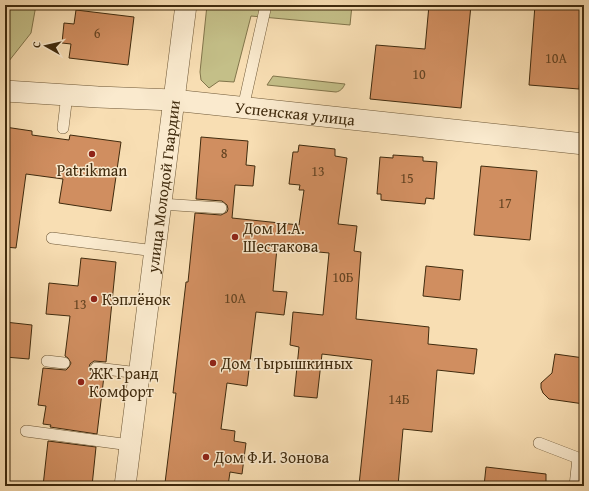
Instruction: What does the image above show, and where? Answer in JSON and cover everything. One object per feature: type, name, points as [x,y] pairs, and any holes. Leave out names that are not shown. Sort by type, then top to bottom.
[{"type":"street","name":"улица Молодой Гвардии","points":[[125,486],[186,5]]},
{"type":"street","name":"Успенская улица","points":[[5,91],[174,100],[584,144]]},
{"type":"lane","points":[[243,108],[266,5]]},
{"type":"lane","points":[[63,128],[67,95]]},
{"type":"lane","points":[[160,204],[221,208]]},
{"type":"lane","points":[[52,238],[155,251]]},
{"type":"lane","points":[[47,361],[64,363]]},
{"type":"lane","points":[[96,368],[139,373]]},
{"type":"lane","points":[[26,431],[130,445]]},
{"type":"lane","points":[[539,443],[578,458],[575,486]]},
{"type":"shaded area","points":[[5,5],[36,5],[31,33],[5,66]]},
{"type":"shaded area","points":[[207,5],[352,5],[350,25],[251,16],[234,82],[219,81],[209,88],[201,80],[200,72]]},
{"type":"shaded area","points":[[273,76],[345,84],[342,89],[336,92],[267,85]]},
{"type":"building","points":[[429,5],[471,5],[461,108],[370,99],[376,45],[425,49]]},
{"type":"building","points":[[535,5],[584,5],[584,31],[579,89],[529,85]]},
{"type":"building","points":[[76,10],[134,17],[128,65],[69,58],[71,44],[62,43],[64,23],[74,24]]},
{"type":"building","points":[[5,127],[32,131],[32,135],[69,140],[70,135],[121,142],[111,211],[59,203],[63,179],[26,174],[16,248],[5,247]]},
{"type":"building","points":[[201,137],[248,141],[246,165],[255,166],[253,186],[235,185],[232,218],[299,225],[304,190],[299,190],[300,185],[289,184],[293,152],[298,152],[299,145],[335,149],[335,156],[347,158],[338,224],[357,226],[354,251],[361,252],[356,319],[429,327],[428,344],[477,349],[474,374],[437,370],[432,432],[403,429],[398,486],[359,485],[372,360],[322,354],[317,398],[294,396],[299,347],[290,345],[293,312],[323,315],[329,253],[277,248],[273,291],[287,292],[284,315],[256,312],[247,386],[227,383],[221,429],[235,431],[234,441],[246,443],[242,474],[230,472],[228,486],[186,486],[165,483],[176,393],[173,393],[186,282],[188,282],[195,213],[221,215],[227,212],[228,209],[227,205],[222,201],[196,199]]},
{"type":"building","points":[[393,155],[423,157],[423,161],[437,162],[434,199],[426,198],[425,204],[381,200],[381,194],[377,194],[380,157],[393,158]]},
{"type":"building","points":[[481,166],[537,171],[530,240],[474,235]]},
{"type":"building","points":[[81,258],[116,262],[106,362],[94,361],[90,364],[89,368],[92,374],[104,376],[97,434],[50,427],[51,425],[43,424],[46,406],[38,405],[43,368],[66,370],[71,363],[65,356],[70,316],[46,314],[49,283],[78,286]]},
{"type":"building","points":[[426,266],[463,270],[460,300],[423,296]]},
{"type":"building","points":[[5,322],[32,325],[29,359],[5,357]]},
{"type":"building","points":[[555,354],[584,358],[584,404],[549,399],[543,393],[541,383],[552,373]]},
{"type":"building","points":[[48,441],[96,447],[92,486],[43,486]]},
{"type":"building","points":[[486,467],[546,474],[546,486],[484,486]]},
{"type":"place","name":"Patrikman","points":[[92,154]]},
{"type":"place","name":"Дом И.А. Шестакова","points":[[235,237]]},
{"type":"place","name":"Кэплёнок","points":[[94,299]]},
{"type":"place","name":"Дом Тырышкиных","points":[[213,363]]},
{"type":"place","name":"ЖК Гранд Комфорт","points":[[81,382]]},
{"type":"place","name":"Дом Ф.И. Зонова","points":[[206,457]]}]
